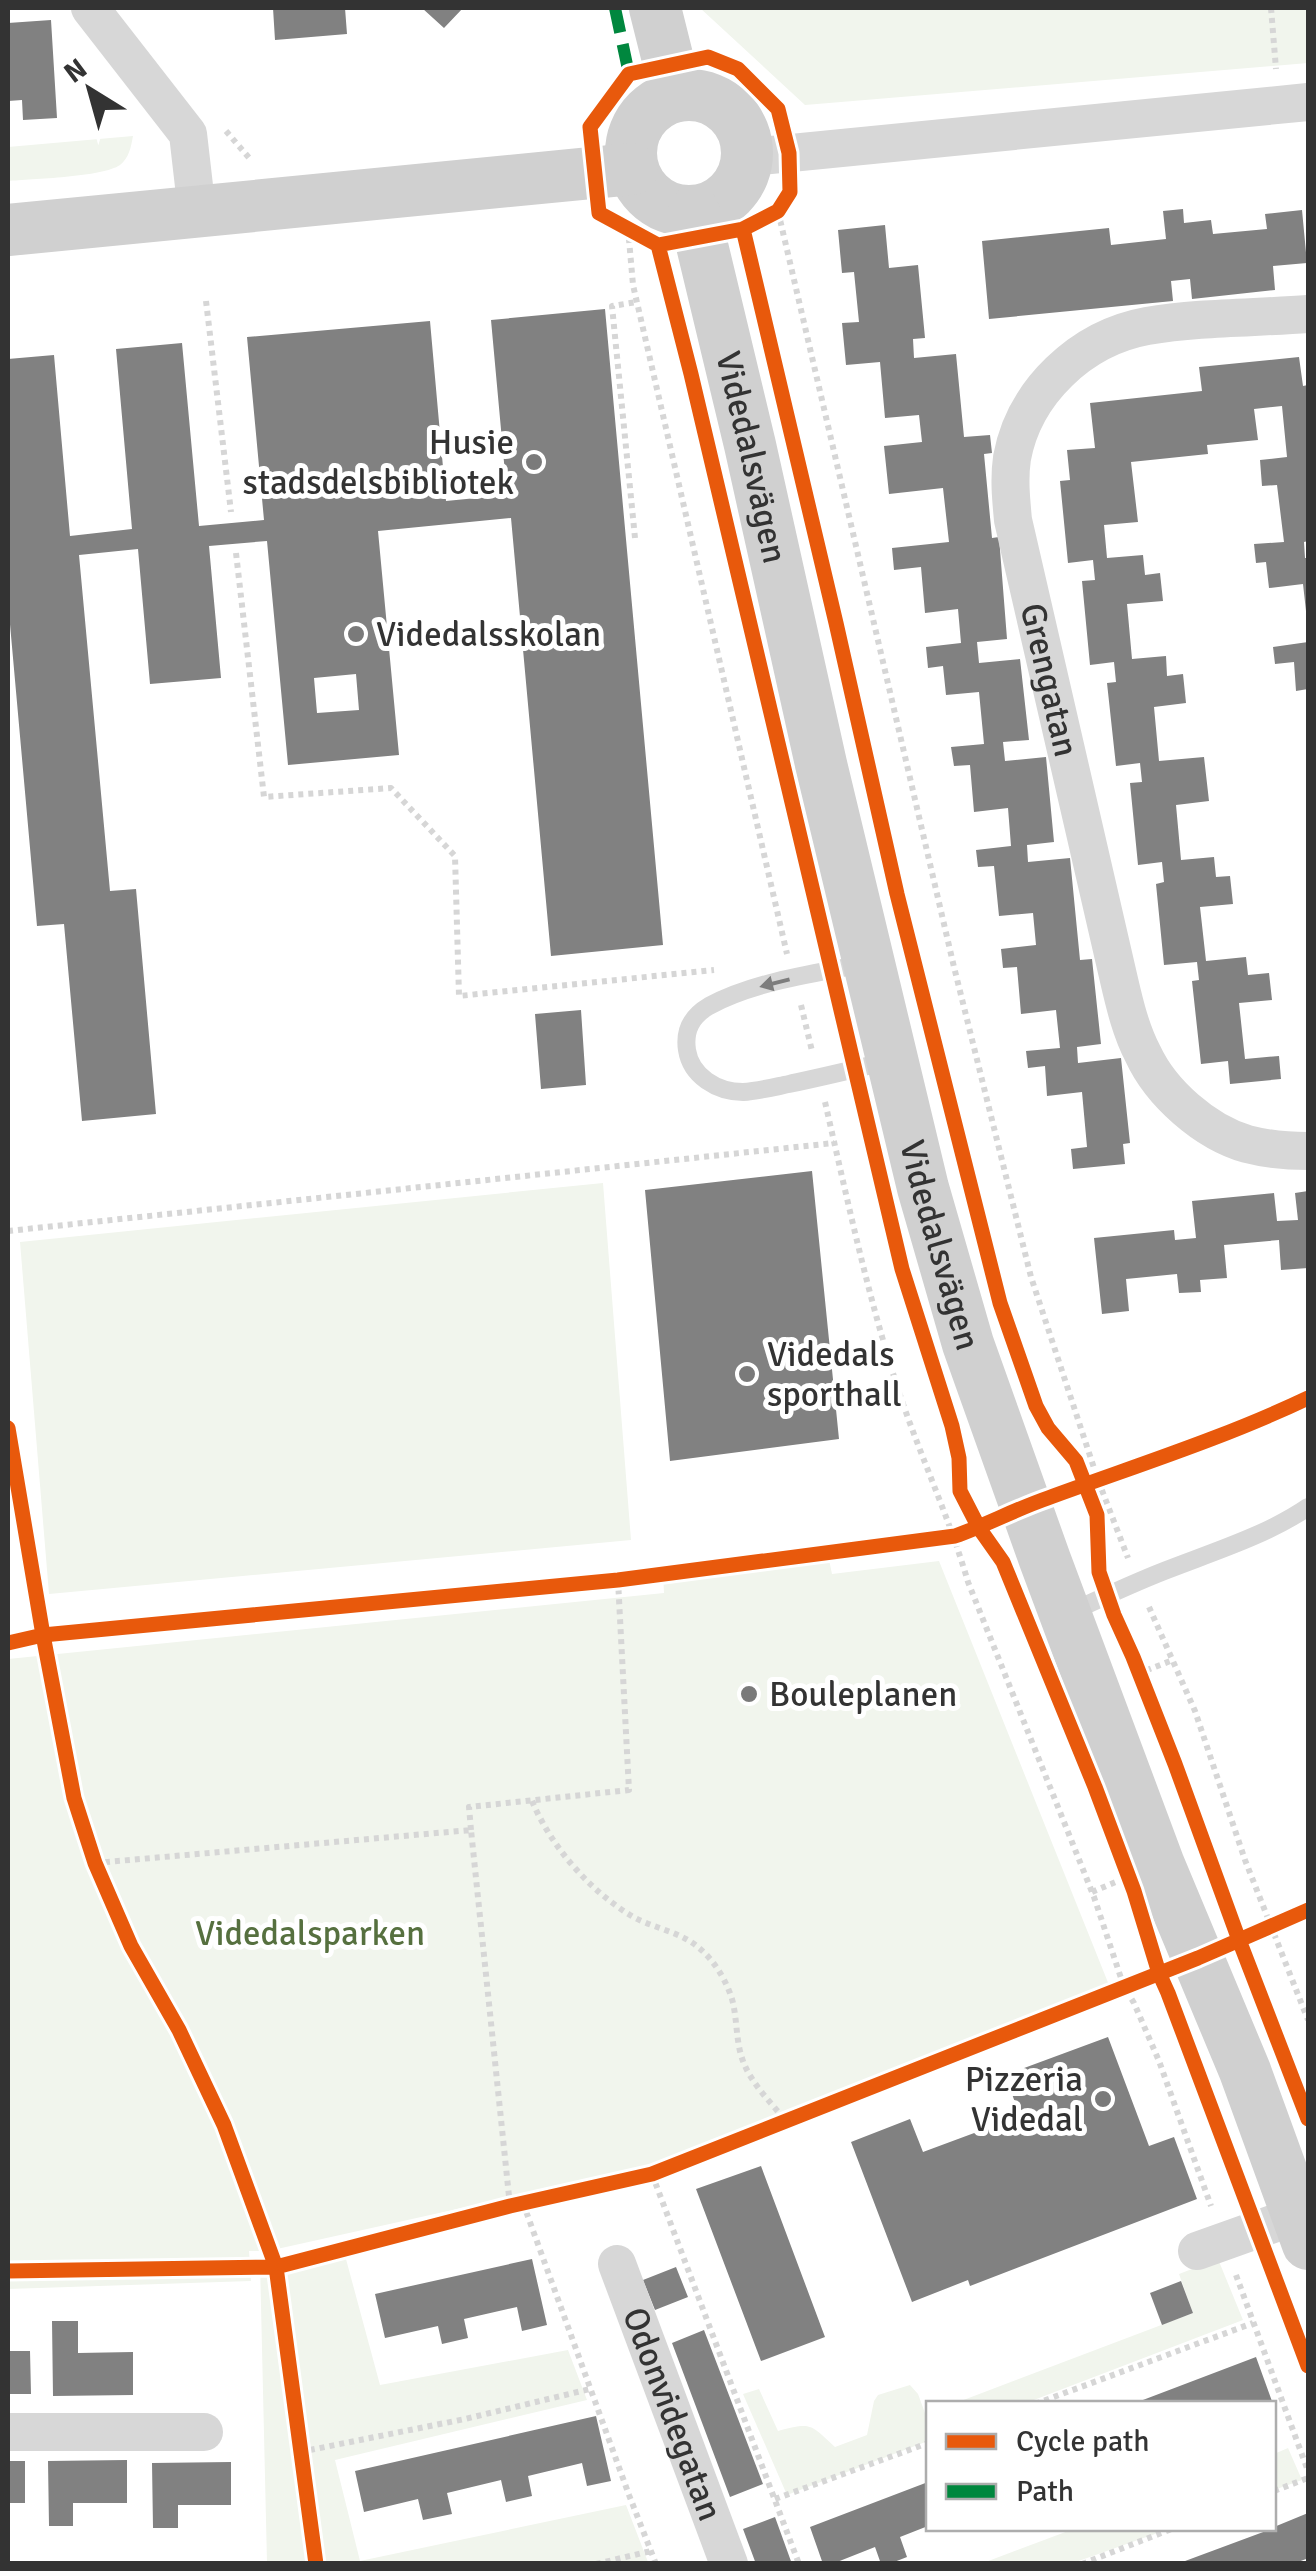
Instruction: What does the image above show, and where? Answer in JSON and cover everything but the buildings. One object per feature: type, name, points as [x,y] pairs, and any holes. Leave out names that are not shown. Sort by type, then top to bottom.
[{"type":"street","points":[[90,8],[188,134],[196,212]]},
{"type":"street","points":[[656,8],[676,96]]},
{"type":"street","points":[[696,95],[714,100],[730,111],[742,126],[750,158],[736,190],[718,206],[694,212],[674,210],[656,202],[641,188],[632,169],[630,150],[644,115],[676,96],[696,95]]},
{"type":"street","points":[[750,158],[1292,104]]},
{"type":"street","points":[[8,230],[632,169]]},
{"type":"street","name":"Videdalsvägen","points":[[694,212],[923,1188],[968,1344],[1159,1865],[1245,2071],[1303,2229]]},
{"type":"street","name":"Grengatan","points":[[1308,314],[1144,327],[1108,338],[1056,375],[1035,399],[1012,458],[1010,488],[1012,520],[1119,980],[1144,1058],[1164,1087],[1218,1132],[1246,1144],[1308,1151]]},
{"type":"street","points":[[1211,2247],[1303,2229]]},
{"type":"street","name":"Odonvidegatan","points":[[616,2264],[729,2564]]},
{"type":"street","points":[[8,2432],[204,2432]]},
{"type":"lane","points":[[870,962],[744,991],[707,1008],[690,1022],[687,1053],[692,1070],[706,1080],[740,1092],[892,1059]]},
{"type":"lane","points":[[1066,1614],[1137,1581],[1224,1548],[1308,1507]]},
{"type":"path","points":[[1271,8],[1276,58],[1292,104]]},
{"type":"path","points":[[778,211],[954,967],[1031,1276],[1091,1482],[1096,1527]]},
{"type":"path","points":[[628,228],[637,302],[859,1253],[902,1399],[968,1582],[1094,1897],[1124,1988],[1159,2061],[1211,2247],[1254,2323],[1308,2475],[1276,2490]]},
{"type":"path","points":[[206,301],[232,512]]},
{"type":"path","points":[[635,538],[612,306],[637,302]]},
{"type":"path","points":[[236,553],[264,796],[390,788],[455,856],[459,996],[732,968]]},
{"type":"path","points":[[8,1231],[834,1143]]},
{"type":"path","points":[[1076,1461],[1091,1482],[1195,1711],[1245,1860],[1278,1924],[1308,2020]]},
{"type":"path","points":[[1091,1482],[1115,1474]]},
{"type":"path","points":[[618,1580],[630,1790],[468,1807],[516,2205],[656,2564]]},
{"type":"path","points":[[1147,1691],[1133,1670],[1173,1660]]},
{"type":"path","points":[[532,1800],[543,1826],[570,1862],[605,1896],[632,1917],[698,1946],[720,1971],[732,2000],[737,2044],[746,2069],[786,2121]]},
{"type":"path","points":[[102,1880],[92,1855],[471,1830]]},
{"type":"path","points":[[1122,1859],[1134,1891]]},
{"type":"path","points":[[1106,1994],[1278,1924]]},
{"type":"path","points":[[769,2128],[804,2114]]},
{"type":"path","points":[[634,2178],[668,2167]]},
{"type":"path","points":[[652,2174],[799,2564]]},
{"type":"path","points":[[492,2211],[542,2199]]},
{"type":"path","points":[[1043,2401],[1254,2323]]},
{"type":"path","points":[[300,2452],[590,2389]]},
{"type":"path","points":[[298,2434],[302,2471]]},
{"type":"path","points":[[775,2499],[926,2444]]},
{"type":"path","points":[[1082,2564],[1166,2531]]},
{"type":"path","points":[[596,2564],[651,2551]]},
{"type":"green space","points":[[700,8],[1308,8],[1308,63],[805,105]]},
{"type":"green space","points":[[133,136],[126,159],[111,169],[8,181],[8,147]]},
{"type":"green space","points":[[603,1183],[631,1540],[49,1594],[20,1242]]},
{"type":"green space","name":"Videdalsparken","points":[[828,1555],[832,1574],[939,1561],[1109,1985],[656,2165],[268,2251],[249,2251],[251,2281],[8,2289],[8,1659],[664,1593],[663,1573]]},
{"type":"green space","points":[[343,2248],[380,2385],[568,2350],[587,2400],[335,2460],[360,2561],[626,2505],[648,2562],[267,2563],[260,2262]]},
{"type":"green space","points":[[1218,2259],[1243,2320],[1031,2401],[961,2401],[1193,2313],[1179,2274]]},
{"type":"green space","points":[[910,2385],[926,2413],[926,2442],[787,2495],[743,2394],[759,2389],[778,2431],[810,2427],[835,2447],[867,2435],[878,2395]]},
{"type":"green space","points":[[1288,2448],[1302,2480],[1276,2489],[1276,2453]]},
{"type":"green space","points":[[1068,2531],[1163,2531],[1073,2563],[983,2563]]},
{"type":"marked path","points":[[615,8],[629,74]]},
{"type":"cycle path","points":[[708,57],[738,69],[778,109],[789,153],[790,192],[778,211],[743,229],[658,245],[599,213],[590,127],[629,74],[708,57]]},
{"type":"cycle path","points":[[743,229],[897,894],[1000,1303],[1036,1406],[1048,1428],[1076,1461],[1097,1515],[1099,1572],[1114,1615],[1175,1764],[1308,2119]]},
{"type":"cycle path","points":[[658,245],[902,1269],[952,1426],[959,1458],[960,1491],[1003,1562],[1095,1787],[1134,1891],[1159,1973],[1308,2366]]},
{"type":"cycle path","points":[[8,1643],[43,1635],[618,1580],[955,1536],[1036,1502],[1212,1439],[1308,1398]]},
{"type":"cycle path","points":[[8,1428],[74,1798],[95,1863],[131,1946],[179,2030],[224,2125],[276,2267],[316,2564]]},
{"type":"cycle path","points":[[8,2271],[276,2267],[510,2206],[652,2174],[1198,1958],[1308,1910]]},
{"type":"place","name":"Husie stadsdelsbibliotek","points":[[534,462]]},
{"type":"place","name":"Videdalsskolan","points":[[356,634]]},
{"type":"place","name":"Videdals sporthall","points":[[747,1374]]},
{"type":"place","name":"Bouleplanen","points":[[749,1694]]},
{"type":"place","name":"Pizzeria Videdal","points":[[1103,2099]]}]
